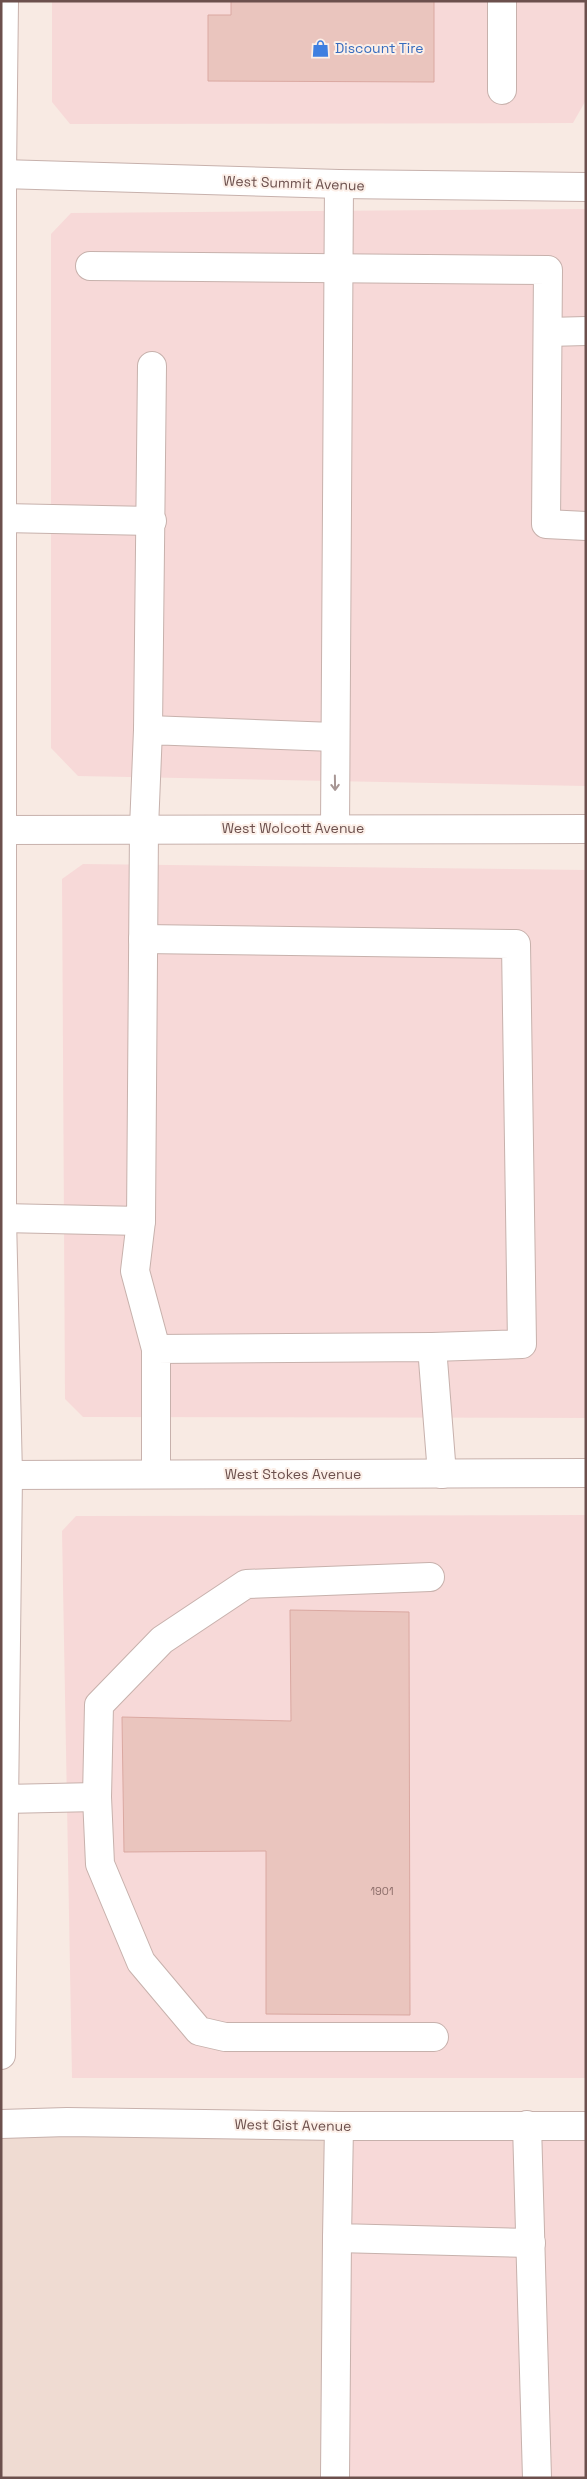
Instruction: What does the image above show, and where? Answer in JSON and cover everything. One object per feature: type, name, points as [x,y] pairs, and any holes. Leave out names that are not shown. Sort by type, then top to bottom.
[{"type":"street","points":[[1,2055],[5,1475],[2,1218],[2,174],[4,1]]},
{"type":"street","points":[[502,1],[502,90]]},
{"type":"street","name":"West Summit Avenue","points":[[2,174],[339,184],[586,187]]},
{"type":"street","points":[[335,828],[334,737],[339,184]]},
{"type":"street","points":[[90,266],[548,270],[546,524],[586,526]]},
{"type":"street","points":[[548,332],[586,331]]},
{"type":"street","points":[[152,366],[152,521],[144,828],[141,1221],[135,1272],[156,1349],[156,1474]]},
{"type":"street","points":[[3,518],[152,521]]},
{"type":"street","points":[[148,730],[334,737]]},
{"type":"street","name":"West Wolcott Avenue","points":[[2,830],[144,828],[586,829]]},
{"type":"street","points":[[143,939],[516,944],[522,1344],[432,1347],[156,1349]]},
{"type":"street","points":[[2,1218],[141,1221]]},
{"type":"street","points":[[432,1347],[442,1474]]},
{"type":"street","name":"West Stokes Avenue","points":[[5,1475],[586,1474]]},
{"type":"street","points":[[430,1577],[246,1584],[162,1640],[100,1704],[97,1797],[100,1864],[141,1962],[199,2031],[226,2037],[434,2037]]},
{"type":"street","points":[[4,1799],[97,1797]]},
{"type":"street","name":"West Gist Avenue","points":[[1,2124],[67,2122],[339,2126],[586,2126]]},
{"type":"street","points":[[335,2478],[339,2126]]},
{"type":"street","points":[[527,2126],[537,2478]]},
{"type":"street","points":[[337,2238],[531,2243]]},
{"type":"shaded area","points":[[52,1],[586,1],[586,100],[573,123],[70,124],[52,102]]},
{"type":"shaded area","points":[[586,209],[586,786],[78,776],[51,748],[51,234],[71,213]]},
{"type":"shaded area","points":[[83,864],[586,870],[586,1418],[83,1417],[65,1399],[62,879]]},
{"type":"shaded area","points":[[586,1515],[586,2078],[72,2078],[62,1531],[76,1516]]},
{"type":"shaded area","points":[[1,2124],[329,2126],[329,2478],[1,2478]]},
{"type":"shaded area","points":[[332,2125],[586,2127],[586,2478],[330,2478]]},
{"type":"building","name":"Discount Tire","points":[[231,1],[434,1],[434,82],[208,81],[208,15],[231,15]]},
{"type":"building","points":[[290,1610],[409,1612],[410,2015],[266,2014],[266,1851],[124,1852],[122,1717],[291,1721]]},
{"type":"place","name":"Discount Tire","points":[[321,48]]}]
